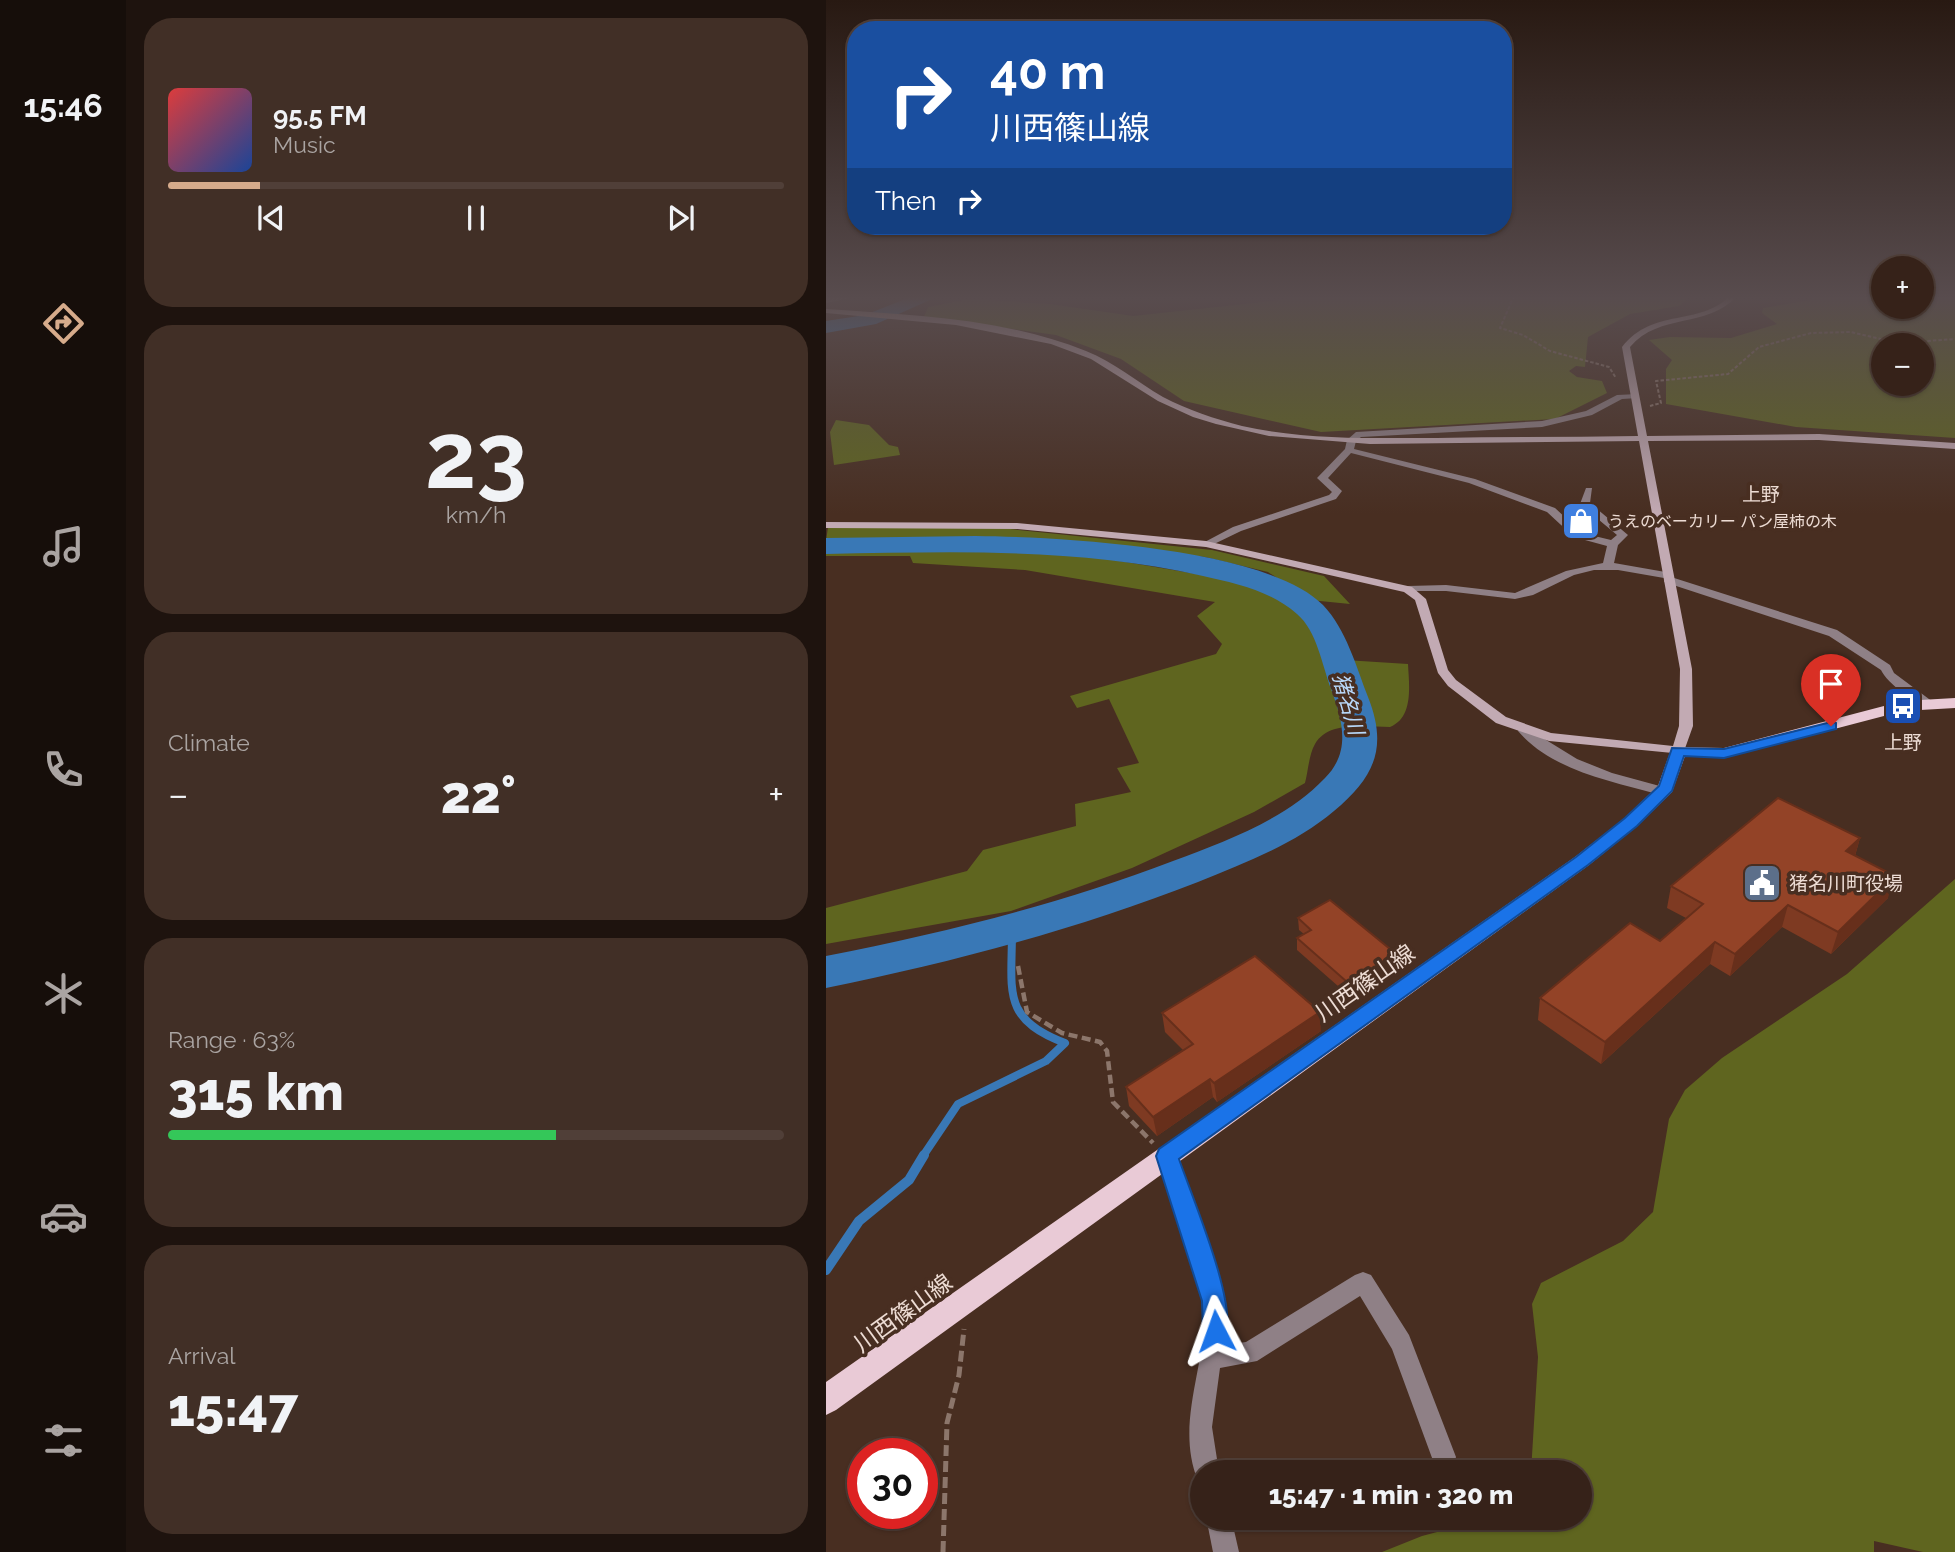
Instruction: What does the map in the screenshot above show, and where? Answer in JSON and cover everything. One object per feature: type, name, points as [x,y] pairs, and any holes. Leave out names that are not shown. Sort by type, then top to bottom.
[{"type":"main road","points":[[1678,751],[1724,753],[1903,706],[1955,704]]},
{"type":"main road","name":"川西篠山線","points":[[826,1400],[1582,861],[1631,822],[1662,791],[1678,751]]},
{"type":"street","points":[[1113,368],[1174,406],[1218,421],[1350,445],[1472,481],[1551,510],[1578,535],[1613,544]]},
{"type":"street","points":[[1408,590],[1420,599],[1436,658],[1452,684],[1501,720],[1525,731],[1549,737],[1678,751],[1686,726],[1686,669],[1630,368]]},
{"type":"street","points":[[1206,544],[1237,529],[1333,497],[1337,491],[1322,478],[1359,434],[1542,424],[1589,413],[1620,397],[1635,396]]},
{"type":"street","points":[[1350,445],[1819,437],[1955,446]]},
{"type":"street","points":[[1589,490],[1585,504],[1623,535],[1613,544],[1608,565]]},
{"type":"street","points":[[826,525],[1017,526],[1206,544],[1408,590],[1446,588],[1515,596],[1525,595],[1573,571],[1608,565],[1668,578],[1833,633],[1886,668],[1889,675],[1928,705]]},
{"type":"street","points":[[1525,731],[1541,747],[1560,757],[1662,791]]},
{"type":"street","points":[[1167,1156],[1215,1301],[1216,1331],[1200,1427],[1205,1460]]},
{"type":"street","points":[[1210,1359],[1249,1353],[1363,1282],[1401,1343],[1444,1457]]},
{"type":"street","points":[[1221,1530],[1226,1552]]},
{"type":"path","points":[[1610,368],[1615,376],[1620,397]]},
{"type":"path","points":[[1638,408],[1661,403],[1656,381],[1728,374],[1734,368]]},
{"type":"path","points":[[1018,966],[1027,1012],[1050,1029],[1068,1037],[1100,1042],[1107,1051],[1113,1102],[1167,1156]]},
{"type":"path","points":[[943,1552],[947,1423],[965,1337],[962,1303]]},
{"type":"green space","points":[[1135,368],[1573,368],[1569,371],[1577,377],[1602,381],[1607,393],[1555,419],[1321,432],[1184,401]]},
{"type":"green space","points":[[1666,368],[1871,368],[1871,396],[1934,396],[1934,368],[1955,368],[1955,438],[1796,427],[1666,404]]},
{"type":"green space","points":[[836,420],[869,425],[889,445],[898,447],[900,455],[834,465],[830,432]]},
{"type":"green space","points":[[828,527],[1000,528],[1212,550],[1324,576],[1350,604],[1310,600],[1268,572],[1205,557],[1103,545],[965,539],[826,541]]},
{"type":"green space","points":[[967,548],[1102,558],[1256,584],[1307,613],[1329,659],[1408,664],[1407,708],[1398,722],[1390,727],[1349,726],[1329,731],[1321,736],[1313,748],[1305,783],[1254,812],[1132,868],[1011,911],[826,944],[826,908],[967,871],[983,850],[1076,826],[1075,804],[1131,792],[1117,768],[1139,763],[1109,699],[1077,708],[1070,696],[1216,654],[1222,644],[1197,616],[1215,602],[1025,570],[913,563],[910,556],[826,556],[826,551]]},
{"type":"green space","points":[[1955,879],[1955,1552],[1923,1552],[1874,1541],[1874,1552],[1382,1552],[1445,1530],[1592,1530],[1592,1460],[1532,1460],[1538,1357],[1532,1304],[1541,1283],[1623,1241],[1653,1212],[1669,1119],[1685,1090],[1722,1058],[1847,974]]},
{"type":"building","points":[[1778,798],[1860,838],[1846,851],[1895,876],[1838,932],[1788,905],[1735,954],[1715,942],[1605,1042],[1540,998],[1630,923],[1660,941],[1703,904],[1671,886]]},
{"type":"building","points":[[1330,900],[1401,958],[1355,989],[1297,938],[1311,930],[1298,918]]},
{"type":"building","points":[[1255,956],[1320,1012],[1214,1083],[1210,1079],[1153,1117],[1126,1087],[1193,1044],[1162,1013]]},
{"type":"waterway","name":"猪名川","points":[[826,546],[976,544],[1076,548],[1174,561],[1267,585],[1297,600],[1320,622],[1330,640],[1352,700],[1361,735],[1361,746],[1353,768],[1321,802],[1282,828],[1239,849],[1152,885],[1060,915],[968,941],[826,972]]},
{"type":"waterway","points":[[923,1156],[958,1104],[1046,1061],[1065,1043],[1044,1034],[1030,1024],[1014,1001],[1011,970],[1012,931]]},
{"type":"waterway","points":[[826,1270],[859,1221],[909,1180],[924,1155]]},
{"type":"place","name":"うえのベーカリー パン屋柿の木","points":[[1581,521]]},
{"type":"place","name":"上野","points":[[1903,706]]},
{"type":"place","name":"猪名川町役場","points":[[1762,883]]},
{"type":"district","name":"上野","points":[[1761,494]]},
{"type":"route","points":[[1216,1331],[1215,1301],[1167,1156],[1582,861],[1631,822],[1666,788],[1678,751],[1724,753],[1831,726]]}]
